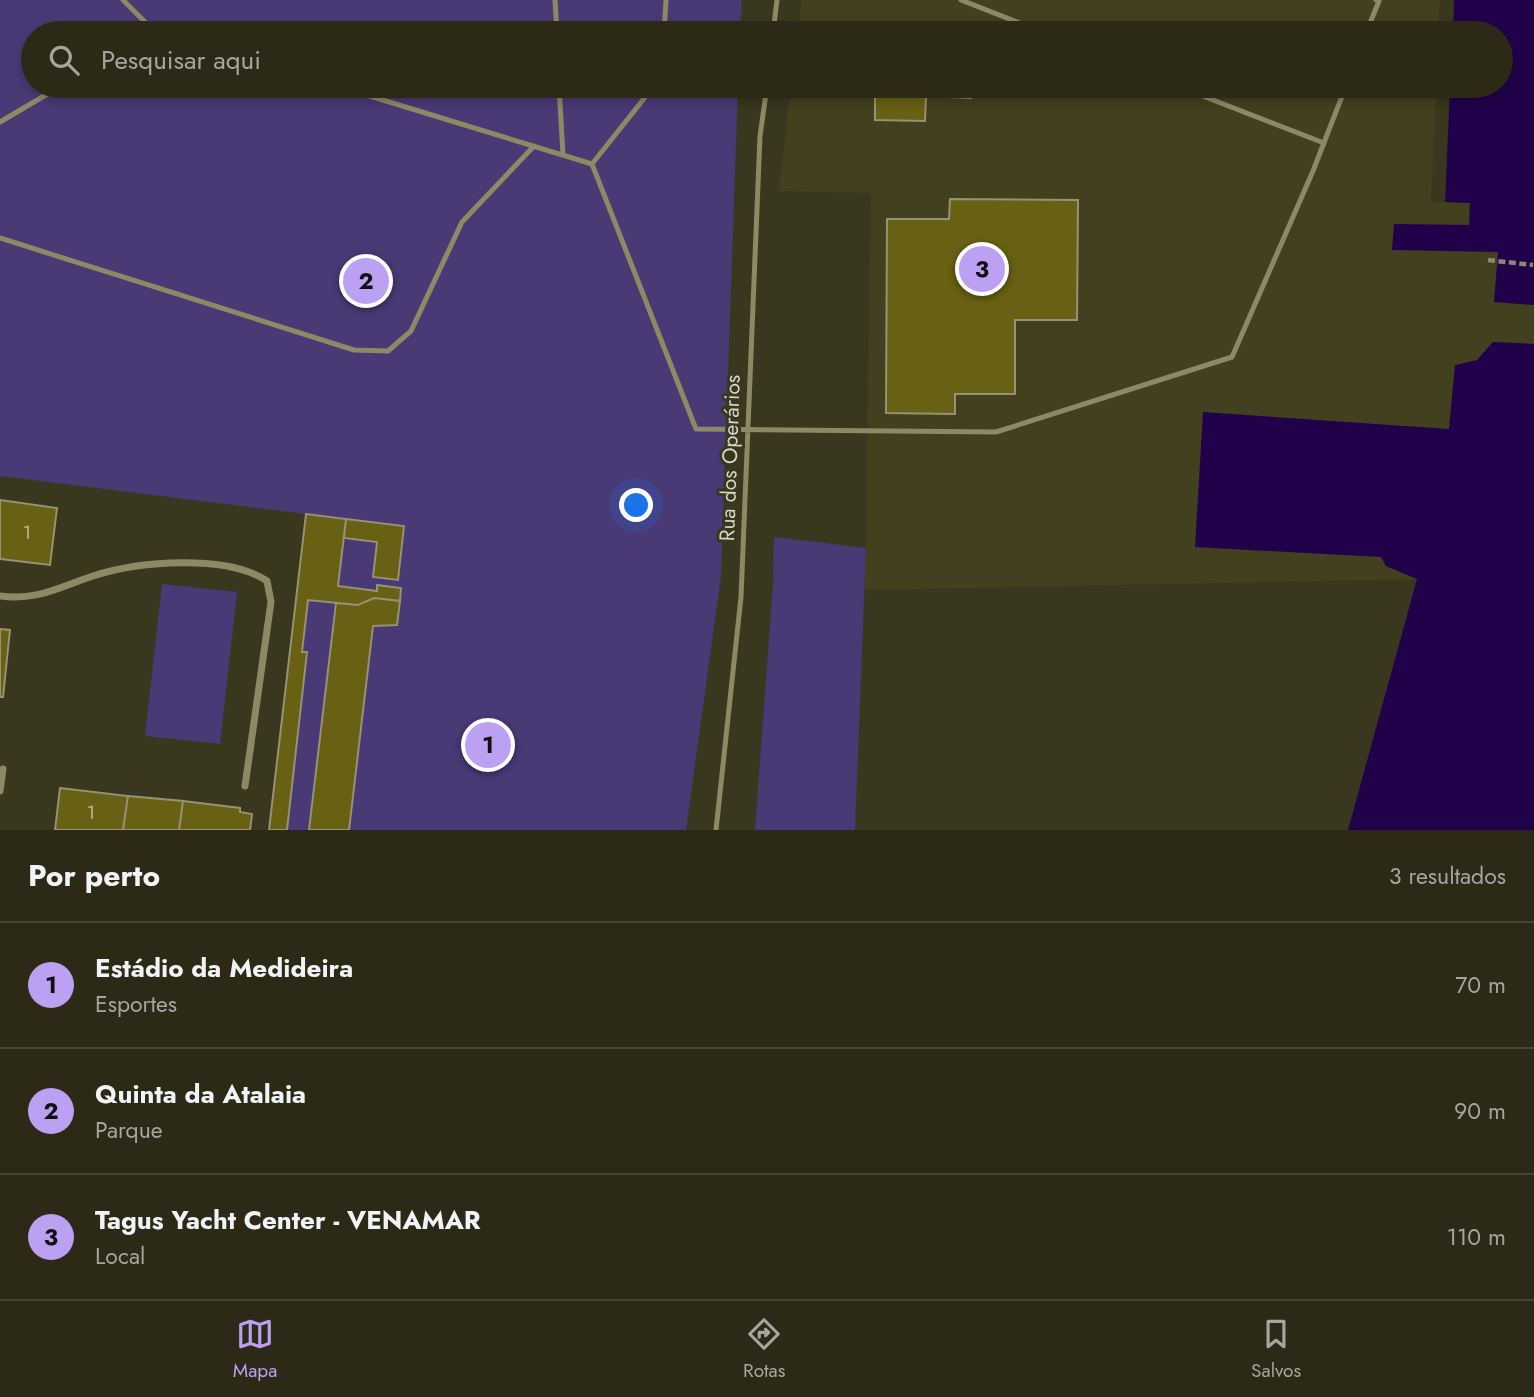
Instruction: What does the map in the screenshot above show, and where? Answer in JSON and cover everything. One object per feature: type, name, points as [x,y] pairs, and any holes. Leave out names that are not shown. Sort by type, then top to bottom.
[{"type":"street","points":[[0,596],[33,598],[116,569],[161,564],[253,572],[267,581],[271,602],[245,786]]},
{"type":"street","points":[[0,792],[3,769]]},
{"type":"lane","points":[[123,0],[141,21]]},
{"type":"lane","points":[[555,0],[556,21]]},
{"type":"lane","points":[[665,21],[666,0]]},
{"type":"lane","points":[[774,21],[777,0]]},
{"type":"lane","points":[[961,0],[1014,21]]},
{"type":"lane","points":[[1371,21],[1379,1],[1376,0]]},
{"type":"lane","points":[[0,122],[41,98]]},
{"type":"lane","points":[[376,98],[592,164]]},
{"type":"lane","points":[[560,98],[563,155]]},
{"type":"lane","points":[[592,164],[644,98]]},
{"type":"lane","name":"Rua dos Operários","points":[[716,830],[741,597],[760,136],[765,98]]},
{"type":"lane","points":[[1207,98],[1324,144]]},
{"type":"lane","points":[[592,164],[696,429],[996,432],[1232,357],[1341,98]]},
{"type":"lane","points":[[0,238],[354,350],[388,351],[411,331],[462,222],[534,146]]},
{"type":"path","points":[[1488,260],[1533,265]]},
{"type":"shaded area","points":[[0,0],[742,0],[741,21],[21,21],[21,98],[738,98],[721,576],[686,830],[269,830],[306,514],[0,476]]},
{"type":"shaded area","points":[[801,0],[1440,0],[1439,21],[799,21]]},
{"type":"shaded area","points":[[1454,0],[1534,0],[1534,305],[1494,302],[1498,252],[1392,250],[1394,224],[1469,225],[1470,203],[1445,202],[1449,98],[1513,98],[1513,21],[1453,21]]},
{"type":"shaded area","points":[[790,98],[1435,98],[1431,202],[1470,203],[1469,225],[1394,224],[1499,252],[1494,302],[1534,305],[1534,344],[1493,342],[1450,429],[1195,547],[1381,557],[1387,567],[1417,579],[865,590],[871,193],[779,191]]},
{"type":"shaded area","points":[[1493,342],[1534,344],[1534,830],[1348,830],[1417,579],[1386,566],[1381,557],[1195,547],[1203,412],[1449,429],[1455,365],[1477,360]]},
{"type":"shaded area","points":[[774,537],[866,548],[855,830],[755,830]]},
{"type":"shaded area","points":[[162,584],[237,592],[220,744],[145,736]]},
{"type":"building","points":[[875,98],[926,98],[925,121],[875,120]]},
{"type":"building","points":[[950,199],[1078,200],[1077,320],[1015,320],[1015,394],[955,394],[955,414],[886,413],[887,219],[949,219]]},
{"type":"building","points":[[0,500],[57,508],[50,565],[0,559]]},
{"type":"building","points":[[306,514],[346,519],[338,586],[377,591],[377,585],[401,588],[400,601],[374,598],[358,605],[308,600],[302,652],[307,652],[287,830],[269,830]]},
{"type":"building","points":[[346,519],[404,526],[398,580],[373,577],[377,542],[344,538]]},
{"type":"building","points":[[374,598],[400,601],[397,625],[373,626],[349,830],[309,830],[336,603],[358,605]]},
{"type":"building","points":[[0,629],[10,630],[3,697],[0,697]]},
{"type":"building","points":[[60,788],[128,796],[123,830],[55,830]]},
{"type":"building","points":[[128,796],[183,801],[179,830],[123,830]]},
{"type":"building","points":[[183,801],[240,808],[240,812],[252,814],[250,830],[179,830]]},
{"type":"place","name":"Tagus Yacht Center - VENAMAR","points":[[982,269]]},
{"type":"place","name":"Quinta da Atalaia","points":[[366,281]]},
{"type":"place","name":"Estádio da Medideira","points":[[488,745]]}]
